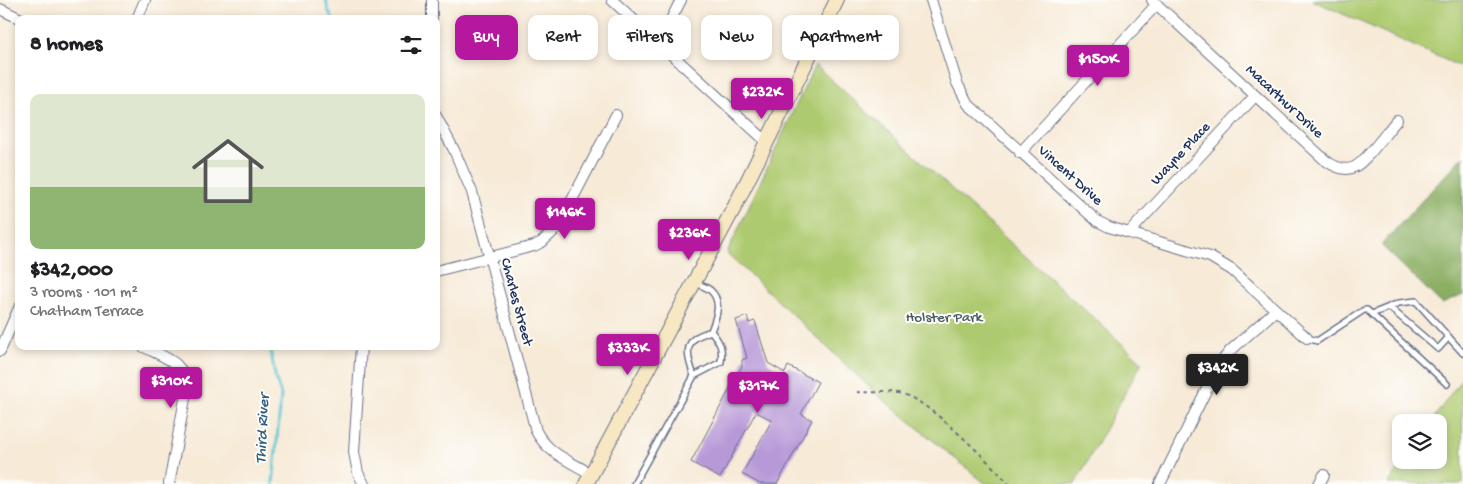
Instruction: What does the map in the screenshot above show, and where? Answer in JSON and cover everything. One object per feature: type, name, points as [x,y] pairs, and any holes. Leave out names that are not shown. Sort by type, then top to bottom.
[{"type":"street","points":[[139,15],[145,0]]},
{"type":"street","points":[[432,0],[432,15]]},
{"type":"street","points":[[612,0],[628,15]]},
{"type":"street","points":[[673,15],[681,0]]},
{"type":"street","points":[[588,479],[767,142],[837,0]]},
{"type":"street","name":"Vincent Drive","points":[[931,0],[962,95],[979,115],[1020,152],[1097,221],[1109,227],[1210,257],[1222,263],[1307,338]]},
{"type":"street","points":[[1020,152],[1155,2]]},
{"type":"street","name":"Macarthur Drive","points":[[1155,2],[1333,166],[1354,168],[1363,160],[1396,120]]},
{"type":"street","points":[[0,9],[15,16]]},
{"type":"street","points":[[678,60],[767,142]]},
{"type":"street","name":"Wayne Place","points":[[1130,232],[1255,96]]},
{"type":"street","points":[[440,270],[534,246],[554,233],[578,191],[616,115]]},
{"type":"street","name":"Charles Street","points":[[440,124],[472,192],[536,431],[542,442],[551,451],[588,479]]},
{"type":"street","points":[[1160,484],[1218,366],[1230,351],[1276,310]]},
{"type":"street","points":[[0,351],[15,317]]},
{"type":"street","points":[[150,350],[174,362],[186,378],[187,388],[169,484]]},
{"type":"street","points":[[361,350],[354,452],[358,473],[364,484]]},
{"type":"lane","points":[[694,282],[710,290],[717,302],[717,316],[710,331],[695,338],[690,345],[688,356],[694,376]]},
{"type":"lane","points":[[1372,314],[1399,303],[1416,301],[1463,353]]},
{"type":"lane","points":[[1389,308],[1438,349],[1449,337]]},
{"type":"lane","points":[[1307,338],[1317,341],[1364,310],[1368,310],[1447,384]]},
{"type":"lane","points":[[634,484],[694,376],[721,362],[723,351],[719,340],[710,331]]},
{"type":"path","points":[[857,392],[900,393],[921,402],[982,456],[1009,484]]},
{"type":"green space","points":[[1312,0],[1463,0],[1463,68]]},
{"type":"green space","name":"Holster Park","points":[[815,65],[1142,362],[1075,484],[986,484],[879,396],[727,253]]},
{"type":"green space","points":[[1463,156],[1463,295],[1442,304],[1381,245]]},
{"type":"green space","points":[[1462,378],[1463,484],[1388,484],[1399,469],[1447,469],[1447,414],[1437,414]]},
{"type":"building","points":[[747,316],[749,323],[755,321],[768,363],[785,373],[788,366],[818,382],[801,414],[812,420],[777,484],[760,484],[742,474],[772,420],[756,412],[720,478],[691,462],[742,366],[742,360],[747,358],[736,320]]},
{"type":"waterway","name":"Third River","points":[[326,0],[331,15]]},
{"type":"waterway","name":"Third River","points":[[271,350],[275,376],[281,395],[273,484]]}]
